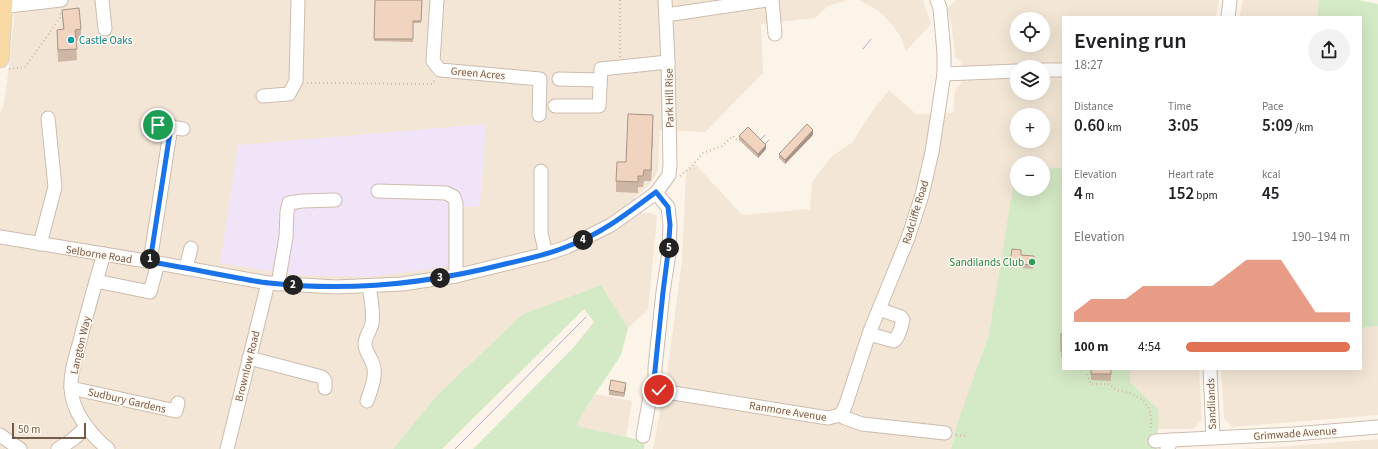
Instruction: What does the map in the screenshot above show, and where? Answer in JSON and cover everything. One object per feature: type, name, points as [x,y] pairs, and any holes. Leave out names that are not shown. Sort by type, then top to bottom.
[{"type":"main road","points":[[2,5],[3,64]]},
{"type":"street","points":[[2,5],[61,0]]},
{"type":"street","points":[[102,0],[105,30]]},
{"type":"street","points":[[263,96],[289,94],[296,80],[298,0]]},
{"type":"street","name":"Green Acres","points":[[438,0],[433,61],[440,70],[540,79],[539,115]]},
{"type":"street","name":"Park Hill Rise","points":[[664,0],[668,62],[669,175]]},
{"type":"street","points":[[666,16],[767,0]]},
{"type":"street","points":[[772,0],[775,34]]},
{"type":"street","name":"Radcliffe Road","points":[[840,415],[849,398],[869,334],[908,238],[922,195],[932,152],[944,74],[944,53],[940,8],[937,0]]},
{"type":"street","points":[[1228,16],[1230,0]]},
{"type":"street","points":[[555,106],[599,106],[601,69],[668,62]]},
{"type":"street","points":[[1050,70],[1062,70]]},
{"type":"street","points":[[944,74],[1010,71]]},
{"type":"street","points":[[558,79],[600,80]]},
{"type":"street","points":[[40,244],[55,188],[48,118]]},
{"type":"street","points":[[96,281],[150,292],[177,128],[158,125]]},
{"type":"street","points":[[540,171],[540,229],[546,254]]},
{"type":"street","points":[[643,436],[651,391],[655,385],[655,368],[670,225],[668,207],[656,192],[669,175]]},
{"type":"street","points":[[378,191],[446,193],[454,197],[456,204],[456,276]]},
{"type":"street","name":"Selborne Road","points":[[0,237],[154,262],[273,284],[336,288],[402,284],[456,276],[546,254],[567,247],[611,225],[656,192]]},
{"type":"street","name":"Brownlow Road","points":[[227,449],[249,358],[273,284],[286,237],[287,212],[289,203],[335,200]]},
{"type":"street","points":[[186,268],[191,248]]},
{"type":"street","name":"Langton Way","points":[[104,254],[73,367],[71,388],[75,407],[87,427],[108,449]]},
{"type":"street","points":[[367,401],[373,383],[374,373],[373,363],[366,351],[365,345],[372,323],[369,286]]},
{"type":"street","points":[[869,334],[894,341],[898,335],[903,320],[901,317],[879,309]]},
{"type":"street","points":[[249,358],[322,377],[325,381],[325,388]]},
{"type":"street","name":"Sandilands","points":[[1210,370],[1213,438]]},
{"type":"street","name":"Ranmore Avenue","points":[[655,385],[659,390],[667,392],[828,418],[840,415],[862,424],[945,433]]},
{"type":"street","name":"Sudbury Gardens","points":[[71,388],[176,411],[178,403]]},
{"type":"street","points":[[58,449],[72,440],[87,427]]},
{"type":"street","name":"Grimwade Avenue","points":[[1155,440],[1170,445],[1213,438],[1294,434],[1378,427]]},
{"type":"street","points":[[0,434],[20,449]]},
{"type":"path","points":[[3,64],[25,67],[60,18],[61,0]]},
{"type":"path","points":[[620,0],[620,67]]},
{"type":"path","points":[[296,78],[300,83],[432,84],[440,70]]},
{"type":"path","points":[[669,175],[680,176],[691,167],[703,153],[722,146],[732,136],[737,140]]},
{"type":"path","points":[[1087,374],[1091,384],[1110,384],[1114,390],[1130,394],[1145,401],[1151,412],[1150,439],[1155,440]]},
{"type":"shaded area","points":[[14,0],[847,0],[828,6],[815,18],[761,24],[763,73],[705,132],[660,130],[658,170],[651,183],[634,198],[642,214],[651,213],[656,215],[657,218],[648,310],[628,328],[601,285],[523,314],[438,394],[393,449],[0,449],[0,114],[4,103],[7,82],[14,21]]},
{"type":"shaded area","points":[[859,0],[923,0],[931,24],[906,51],[903,41],[894,27],[879,11]]},
{"type":"shaded area","points":[[956,0],[1219,0],[1216,16],[1062,16],[1062,168],[1050,168],[1050,156],[1010,156],[1010,196],[1012,196],[989,334],[957,424],[951,449],[653,449],[667,375],[682,260],[686,172],[695,164],[742,215],[810,209],[812,184],[814,179],[832,156],[853,142],[868,117],[889,90],[916,114],[953,113],[955,90],[961,83],[961,62],[955,57],[952,27],[947,9]]},
{"type":"shaded area","points":[[1243,0],[1319,0],[1317,16],[1239,16]]},
{"type":"shaded area","points":[[486,124],[480,206],[461,207],[461,265],[369,277],[295,275],[220,263],[238,145]]},
{"type":"shaded area","points":[[1378,326],[1378,415],[1233,427],[1224,419],[1221,370],[1362,370],[1362,328]]},
{"type":"shaded area","points":[[1130,370],[1199,370],[1202,420],[1193,429],[1158,429],[1158,409],[1130,382]]},
{"type":"shaded area","points":[[595,394],[632,401],[626,437],[575,427]]},
{"type":"shaded area","points":[[1378,439],[1378,449],[1239,449],[1277,447]]},
{"type":"green space","points":[[1319,0],[1358,0],[1378,4],[1378,326],[1362,328],[1362,16],[1317,16]]},
{"type":"green space","name":"Sandilands Club","points":[[1050,168],[1062,168],[1062,370],[1130,370],[1130,382],[1158,409],[1158,430],[1155,437],[1157,449],[951,449],[957,424],[989,334],[1011,196],[1050,196]]},
{"type":"green space","points":[[601,285],[628,328],[621,355],[589,403],[576,426],[645,441],[644,449],[473,449],[573,348],[594,322],[584,309],[442,449],[393,449],[438,394],[523,314]]},
{"type":"building","points":[[375,0],[422,0],[421,21],[413,21],[413,39],[374,39]]},
{"type":"building","name":"Castle Oaks","points":[[79,8],[81,29],[75,30],[77,49],[58,50],[57,30],[64,29],[62,10]]},
{"type":"building","points":[[628,114],[653,115],[651,170],[644,170],[643,176],[638,176],[638,182],[616,181],[617,162],[626,162]]},
{"type":"building","points":[[807,124],[813,130],[785,160],[779,154]]},
{"type":"building","points":[[748,127],[766,145],[758,154],[739,136]]},
{"type":"building","points":[[1012,249],[1021,250],[1021,255],[1034,256],[1033,265],[1010,263]]},
{"type":"building","points":[[1061,334],[1062,334],[1062,351]]},
{"type":"building","points":[[1091,370],[1111,370],[1111,374],[1091,374]]},
{"type":"building","points":[[611,380],[626,383],[624,393],[609,390]]},
{"type":"tram line","points":[[863,49],[871,39]]},
{"type":"tram line","points":[[759,141],[765,135]]},
{"type":"tram line","points":[[764,145],[769,140]]},
{"type":"tram line","points":[[455,449],[586,317]]},
{"type":"place","name":"Castle Oaks","points":[[71,40]]},
{"type":"place","name":"Sandilands Club","points":[[1032,262]]},
{"type":"route","points":[[158,125],[171,126],[150,262],[268,283],[336,288],[402,284],[456,276],[482,270],[546,254],[567,247],[611,225],[656,192],[668,207],[670,225],[654,380],[655,385],[659,390]]}]
